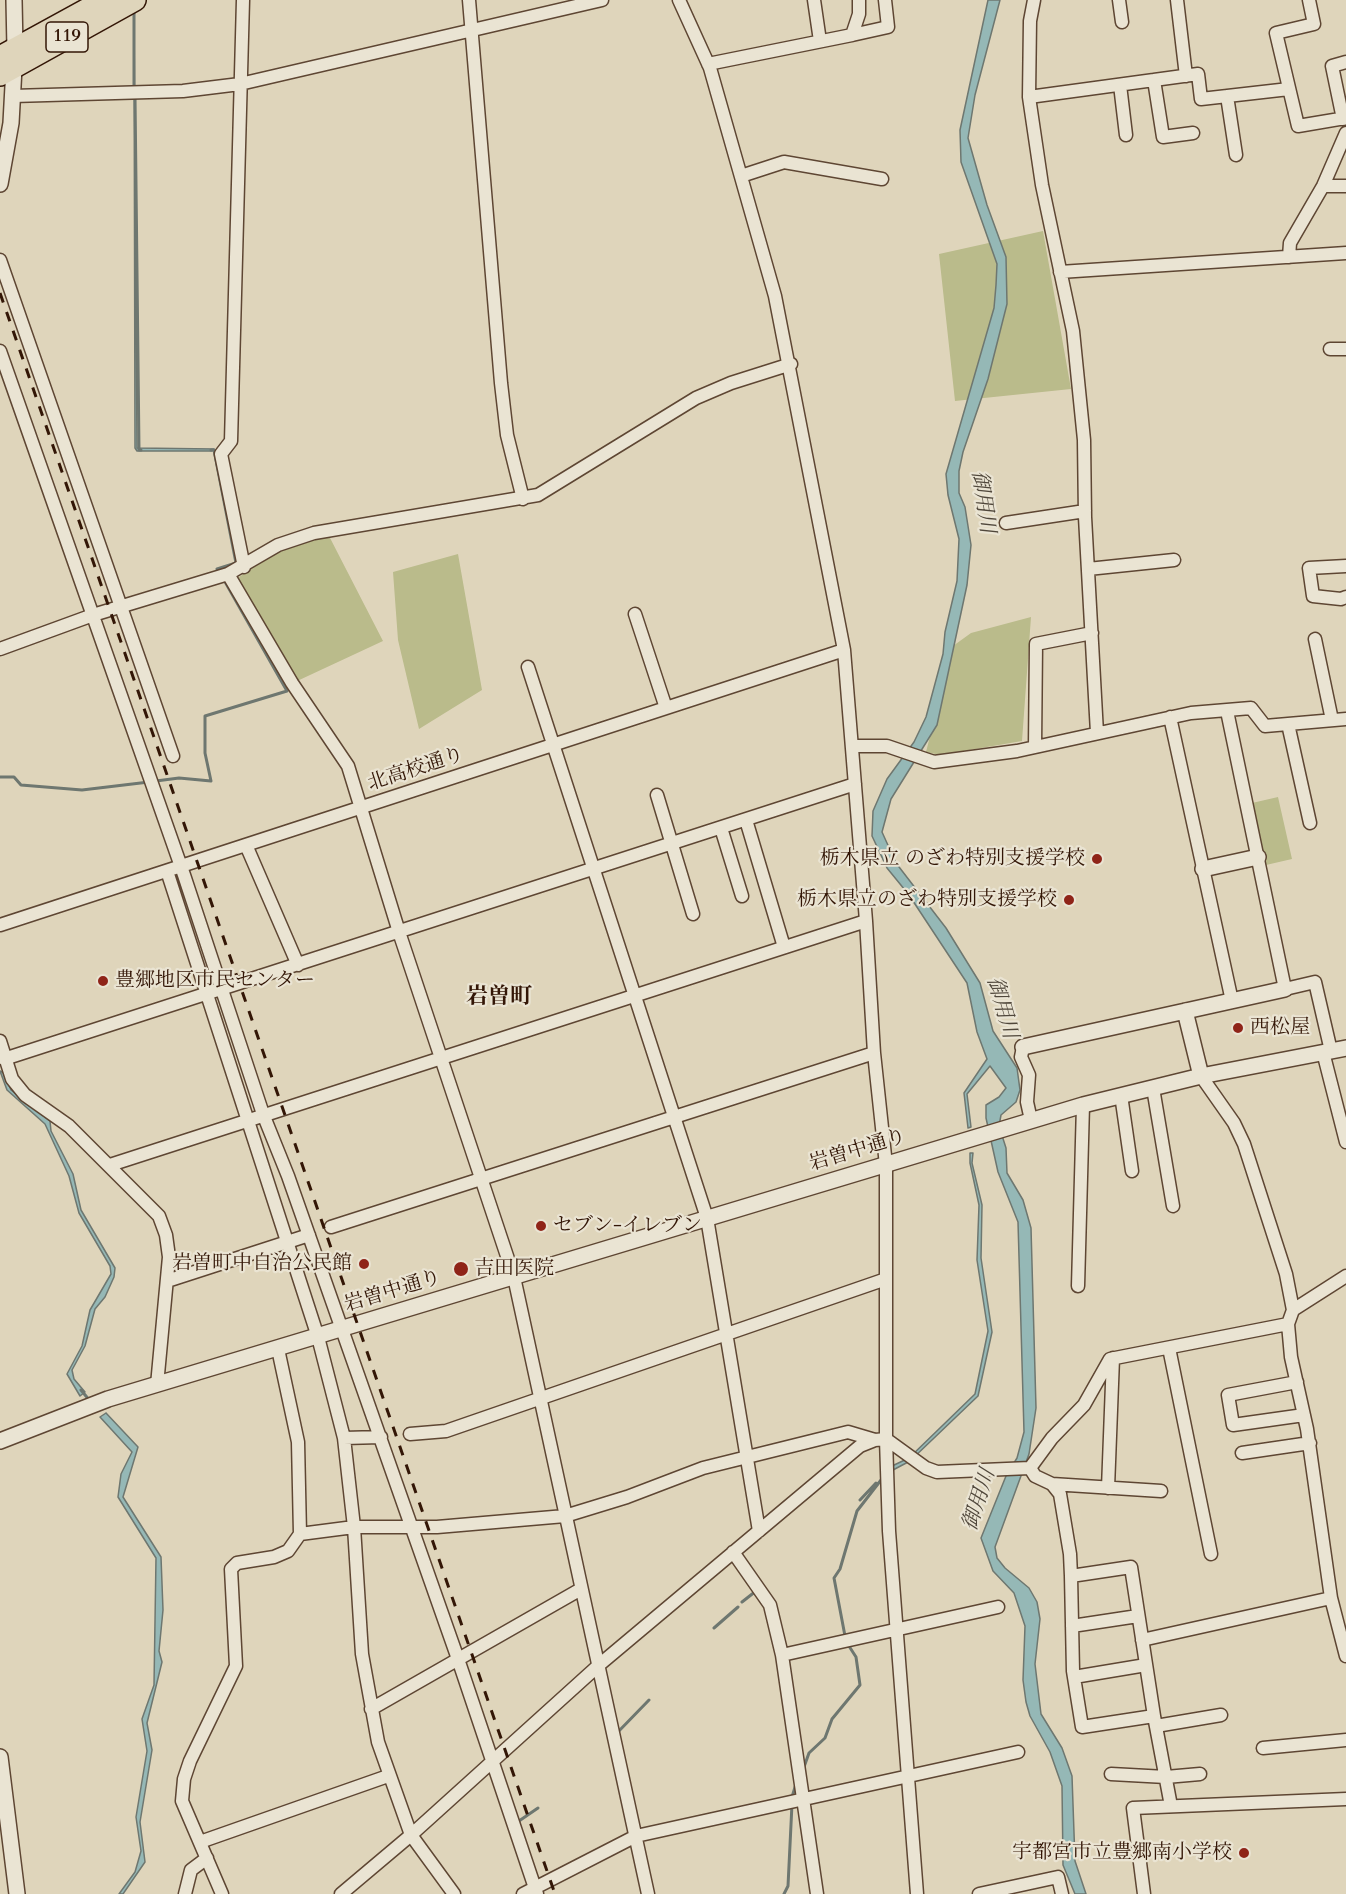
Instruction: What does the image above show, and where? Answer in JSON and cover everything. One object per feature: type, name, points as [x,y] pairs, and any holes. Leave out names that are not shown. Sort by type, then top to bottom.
[{"type":"highway","name":"119","points":[[7,62],[104,0]]},
{"type":"highway","name":"119","points":[[7,62],[135,0]]},
{"type":"street","points":[[0,184],[9,144],[13,96],[7,62],[14,0]]},
{"type":"street","points":[[243,0],[231,441],[221,454],[244,567]]},
{"type":"street","points":[[469,0],[501,383],[507,435],[523,499]]},
{"type":"street","points":[[13,96],[183,92],[240,84],[602,0]]},
{"type":"street","points":[[679,0],[708,64],[775,296],[791,364],[844,650],[866,921],[874,1053],[886,1165],[886,1279],[880,1440],[917,1894]]},
{"type":"street","points":[[814,0],[820,41]]},
{"type":"street","points":[[852,35],[859,14],[859,0]]},
{"type":"street","points":[[708,64],[888,27],[885,0]]},
{"type":"street","points":[[1034,0],[1030,21],[1029,97],[1042,185],[1073,331],[1084,440],[1085,511],[1097,733]]},
{"type":"street","points":[[1119,0],[1122,22]]},
{"type":"street","points":[[1177,0],[1186,76]]},
{"type":"street","points":[[1308,0],[1314,24],[1276,33],[1298,126],[1345,118],[1332,66],[1346,62]]},
{"type":"street","points":[[1029,97],[1198,74],[1201,99],[1289,89]]},
{"type":"street","points":[[1154,80],[1163,137],[1193,133]]},
{"type":"street","points":[[1120,85],[1126,135]]},
{"type":"street","points":[[1227,96],[1236,154]]},
{"type":"street","points":[[1289,257],[1290,243],[1323,186],[1346,133]]},
{"type":"street","points":[[741,176],[784,162],[882,179]]},
{"type":"street","points":[[1323,186],[1346,186]]},
{"type":"street","points":[[1060,272],[1346,253]]},
{"type":"street","points":[[0,260],[173,756]]},
{"type":"street","points":[[1330,349],[1346,349]]},
{"type":"street","points":[[0,351],[181,866],[263,1114],[381,1437],[536,1891]]},
{"type":"street","points":[[0,649],[93,615],[228,574],[244,567],[278,545],[314,533],[538,495],[696,398],[731,383],[791,364]]},
{"type":"street","points":[[1006,523],[1085,511]]},
{"type":"street","points":[[1088,569],[1174,561]]},
{"type":"street","points":[[1346,566],[1309,568],[1313,596],[1341,599],[1346,597]]},
{"type":"street","points":[[228,574],[292,683],[348,766],[399,932],[514,1277],[648,1894]]},
{"type":"street","points":[[635,614],[666,708]]},
{"type":"street","points":[[1035,747],[1036,644],[1092,633]]},
{"type":"street","points":[[1315,639],[1332,720]]},
{"type":"street","name":"北高校通り","points":[[0,925],[844,650]]},
{"type":"street","points":[[528,667],[707,1218],[759,1531]]},
{"type":"street","points":[[852,747],[887,746],[934,762],[1035,747],[1191,713],[1251,708],[1264,726],[1346,719]]},
{"type":"street","points":[[1227,711],[1285,989]]},
{"type":"street","points":[[1170,717],[1232,1001]]},
{"type":"street","points":[[1288,724],[1310,823]]},
{"type":"street","points":[[4,1059],[855,784]]},
{"type":"street","points":[[657,795],[693,914]]},
{"type":"street","points":[[746,819],[784,946]]},
{"type":"street","points":[[721,828],[742,896]]},
{"type":"street","points":[[246,845],[298,965]]},
{"type":"street","points":[[1203,868],[1258,857]]},
{"type":"street","points":[[167,871],[318,1337],[344,1438],[354,1527],[362,1654],[371,1709],[388,1776],[408,1821],[411,1835],[454,1894]]},
{"type":"street","points":[[110,1165],[633,994],[866,921]]},
{"type":"street","points":[[1333,1050],[1200,1076],[1031,1120],[1027,1102],[1029,1075],[1021,1057],[1023,1047],[1315,982],[1333,1050],[1346,1142]]},
{"type":"street","points":[[1185,1011],[1200,1076],[1234,1123],[1244,1144],[1286,1274],[1293,1310],[1288,1324],[1297,1382],[1310,1443],[1331,1598],[1346,1656]]},
{"type":"street","points":[[0,1041],[12,1079],[25,1095],[69,1126],[159,1216],[166,1235],[169,1257],[158,1384]]},
{"type":"street","points":[[331,1227],[874,1053]]},
{"type":"street","points":[[1153,1088],[1173,1206]]},
{"type":"street","points":[[1121,1095],[1132,1171]]},
{"type":"street","points":[[1078,1286],[1083,1105]]},
{"type":"street","name":"岩曽中通り","points":[[0,1441],[108,1399],[1031,1120]]},
{"type":"street","points":[[167,1281],[309,1235]]},
{"type":"street","points":[[1293,1310],[1346,1276]]},
{"type":"street","points":[[410,1434],[446,1431],[886,1279]]},
{"type":"street","points":[[300,1534],[354,1527],[437,1527],[565,1516],[627,1497],[703,1468],[848,1432],[880,1440],[926,1468],[937,1472],[1030,1467],[1052,1438],[1084,1405],[1105,1365],[1113,1358],[1288,1324]]},
{"type":"street","points":[[1168,1348],[1195,1487],[1211,1554]]},
{"type":"street","points":[[222,1894],[182,1801],[184,1779],[190,1761],[236,1666],[231,1569],[237,1563],[274,1557],[288,1551],[300,1534],[298,1442],[278,1349]]},
{"type":"street","points":[[1108,1488],[1113,1358]]},
{"type":"street","points":[[1297,1382],[1228,1395],[1233,1425],[1304,1415]]},
{"type":"street","points":[[344,1438],[381,1437]]},
{"type":"street","points":[[341,1894],[411,1835],[598,1665],[860,1446],[880,1440]]},
{"type":"street","points":[[1242,1453],[1310,1443]]},
{"type":"street","points":[[1030,1467],[1035,1476],[1052,1484],[1161,1491]]},
{"type":"street","points":[[1052,1484],[1060,1494],[1070,1554],[1074,1677],[1082,1727],[1221,1715]]},
{"type":"street","points":[[733,1552],[771,1605],[782,1655],[817,1894]]},
{"type":"street","points":[[1071,1576],[1131,1567],[1171,1806]]},
{"type":"street","points":[[371,1709],[581,1588]]},
{"type":"street","points":[[1142,1640],[1331,1598]]},
{"type":"street","points":[[782,1655],[998,1607]]},
{"type":"street","points":[[1072,1626],[1138,1616]]},
{"type":"street","points":[[1074,1677],[1146,1665]]},
{"type":"street","points":[[1263,1748],[1346,1740]]},
{"type":"street","points":[[523,1894],[536,1891],[636,1836],[1018,1752]]},
{"type":"street","points":[[0,1757],[4,1814],[17,1894]]},
{"type":"street","points":[[1111,1774],[1166,1777],[1200,1774]]},
{"type":"street","points":[[200,1842],[388,1776]]},
{"type":"street","points":[[1144,1894],[1133,1808],[1346,1799]]},
{"type":"street","points":[[184,1894],[191,1870],[207,1858]]},
{"type":"street","points":[[979,1894],[1059,1877],[1062,1894]]},
{"type":"green space","points":[[1043,231],[1071,389],[955,401],[939,254]]},
{"type":"green space","points":[[329,536],[383,641],[295,682],[236,579],[277,552],[302,542]]},
{"type":"green space","points":[[458,554],[482,690],[419,729],[398,640],[393,572]]},
{"type":"green space","points":[[1031,617],[1022,741],[940,755],[926,752],[953,646],[971,633]]},
{"type":"green space","points":[[1278,797],[1292,859],[1266,865],[1252,803]]},
{"type":"water","points":[[988,0],[1000,0],[975,95],[968,138],[987,205],[1006,257],[1007,304],[988,379],[963,452],[959,471],[959,493],[965,507],[971,545],[967,585],[937,725],[891,799],[882,832],[896,863],[946,928],[980,983],[993,1031],[1017,1068],[1020,1090],[1016,1102],[1001,1115],[999,1126],[1006,1148],[1007,1173],[1023,1200],[1031,1228],[1036,1408],[1029,1454],[995,1547],[997,1558],[1005,1568],[1029,1588],[1037,1602],[1040,1619],[1035,1664],[1041,1714],[1062,1748],[1072,1776],[1075,1861],[1086,1894],[1075,1894],[1063,1865],[1062,1786],[1050,1752],[1030,1716],[1026,1702],[1023,1680],[1025,1626],[1014,1593],[993,1571],[981,1538],[1006,1476],[1017,1458],[1024,1432],[1018,1222],[998,1172],[986,1118],[986,1105],[999,1097],[1006,1088],[990,1066],[967,1094],[971,1127],[968,1128],[964,1093],[987,1059],[977,1032],[967,983],[909,895],[887,868],[872,836],[873,811],[887,779],[914,742],[926,717],[943,654],[945,632],[957,581],[959,539],[948,495],[946,474],[994,308],[996,285],[997,264],[961,162],[960,130]]},
{"type":"water","points":[[134,13],[137,448],[214,449],[212,451],[137,451],[135,448]]},
{"type":"water","points":[[0,1071],[4,1073],[11,1090],[50,1121],[51,1131],[73,1174],[81,1210],[115,1268],[114,1277],[105,1297],[95,1309],[85,1346],[72,1370],[74,1379],[85,1392],[80,1396],[67,1374],[82,1346],[90,1310],[111,1274],[110,1266],[79,1213],[69,1176],[45,1124],[7,1090]]},
{"type":"water","points":[[970,1153],[973,1153],[972,1163],[982,1205],[981,1258],[992,1332],[978,1396],[910,1461],[893,1470],[892,1466],[909,1458],[975,1394],[988,1331],[977,1260],[979,1205]]},
{"type":"water","points":[[106,1413],[138,1447],[123,1497],[161,1557],[163,1610],[159,1651],[162,1662],[147,1723],[152,1750],[140,1822],[145,1862],[123,1894],[119,1894],[135,1872],[141,1851],[136,1817],[147,1751],[142,1719],[154,1685],[156,1558],[118,1497],[121,1474],[132,1452],[100,1417]]},
{"type":"waterway","points":[[134,13],[134,89]]},
{"type":"waterway","points":[[135,96],[139,450],[141,450]]},
{"type":"waterway","points":[[211,450],[214,450],[236,563],[217,569],[219,572]]},
{"type":"waterway","points":[[156,781],[179,778],[211,781],[205,753],[205,716],[287,691],[224,580]]},
{"type":"waterway","points":[[0,777],[14,777],[21,785],[82,790],[149,782]]},
{"type":"waterway","points":[[81,1390],[90,1401]]},
{"type":"waterway","points":[[845,1636],[834,1578],[840,1569],[857,1511],[881,1480]]},
{"type":"waterway","points":[[860,1500],[876,1483]]},
{"type":"waterway","points":[[742,1602],[756,1591]]},
{"type":"waterway","points":[[714,1628],[738,1607]]},
{"type":"waterway","points":[[804,1767],[809,1753],[825,1738],[832,1719],[860,1685],[856,1657],[847,1643]]},
{"type":"waterway","points":[[616,1734],[649,1700]]},
{"type":"waterway","points":[[792,1797],[796,1784]]},
{"type":"waterway","points":[[784,1894],[788,1886],[792,1804]]},
{"type":"waterway","points":[[516,1823],[538,1808]]},
{"type":"railway","points":[[0,293],[555,1894]]},
{"type":"place","name":"栃木県立 のざわ特別支援学校","points":[[1097,859]]},
{"type":"place","name":"栃木県立のざわ特別支援学校","points":[[1069,900]]},
{"type":"place","name":"豊郷地区市民センター","points":[[103,981]]},
{"type":"place","name":"西松屋","points":[[1238,1028]]},
{"type":"place","name":"セブン-イレブン","points":[[541,1226]]},
{"type":"place","name":"岩曽町中自治公民館","points":[[364,1264]]},
{"type":"place","name":"吉田医院","points":[[461,1269]]},
{"type":"place","name":"宇都宮市立豊郷南小学校","points":[[1244,1853]]},
{"type":"district","name":"岩曽町","points":[[499,998]]},
{"type":"water label","name":"御用川","points":[[982,502]]},
{"type":"water label","name":"御用川","points":[[1001,1008]]},
{"type":"water label","name":"御用川","points":[[980,1500]]}]
